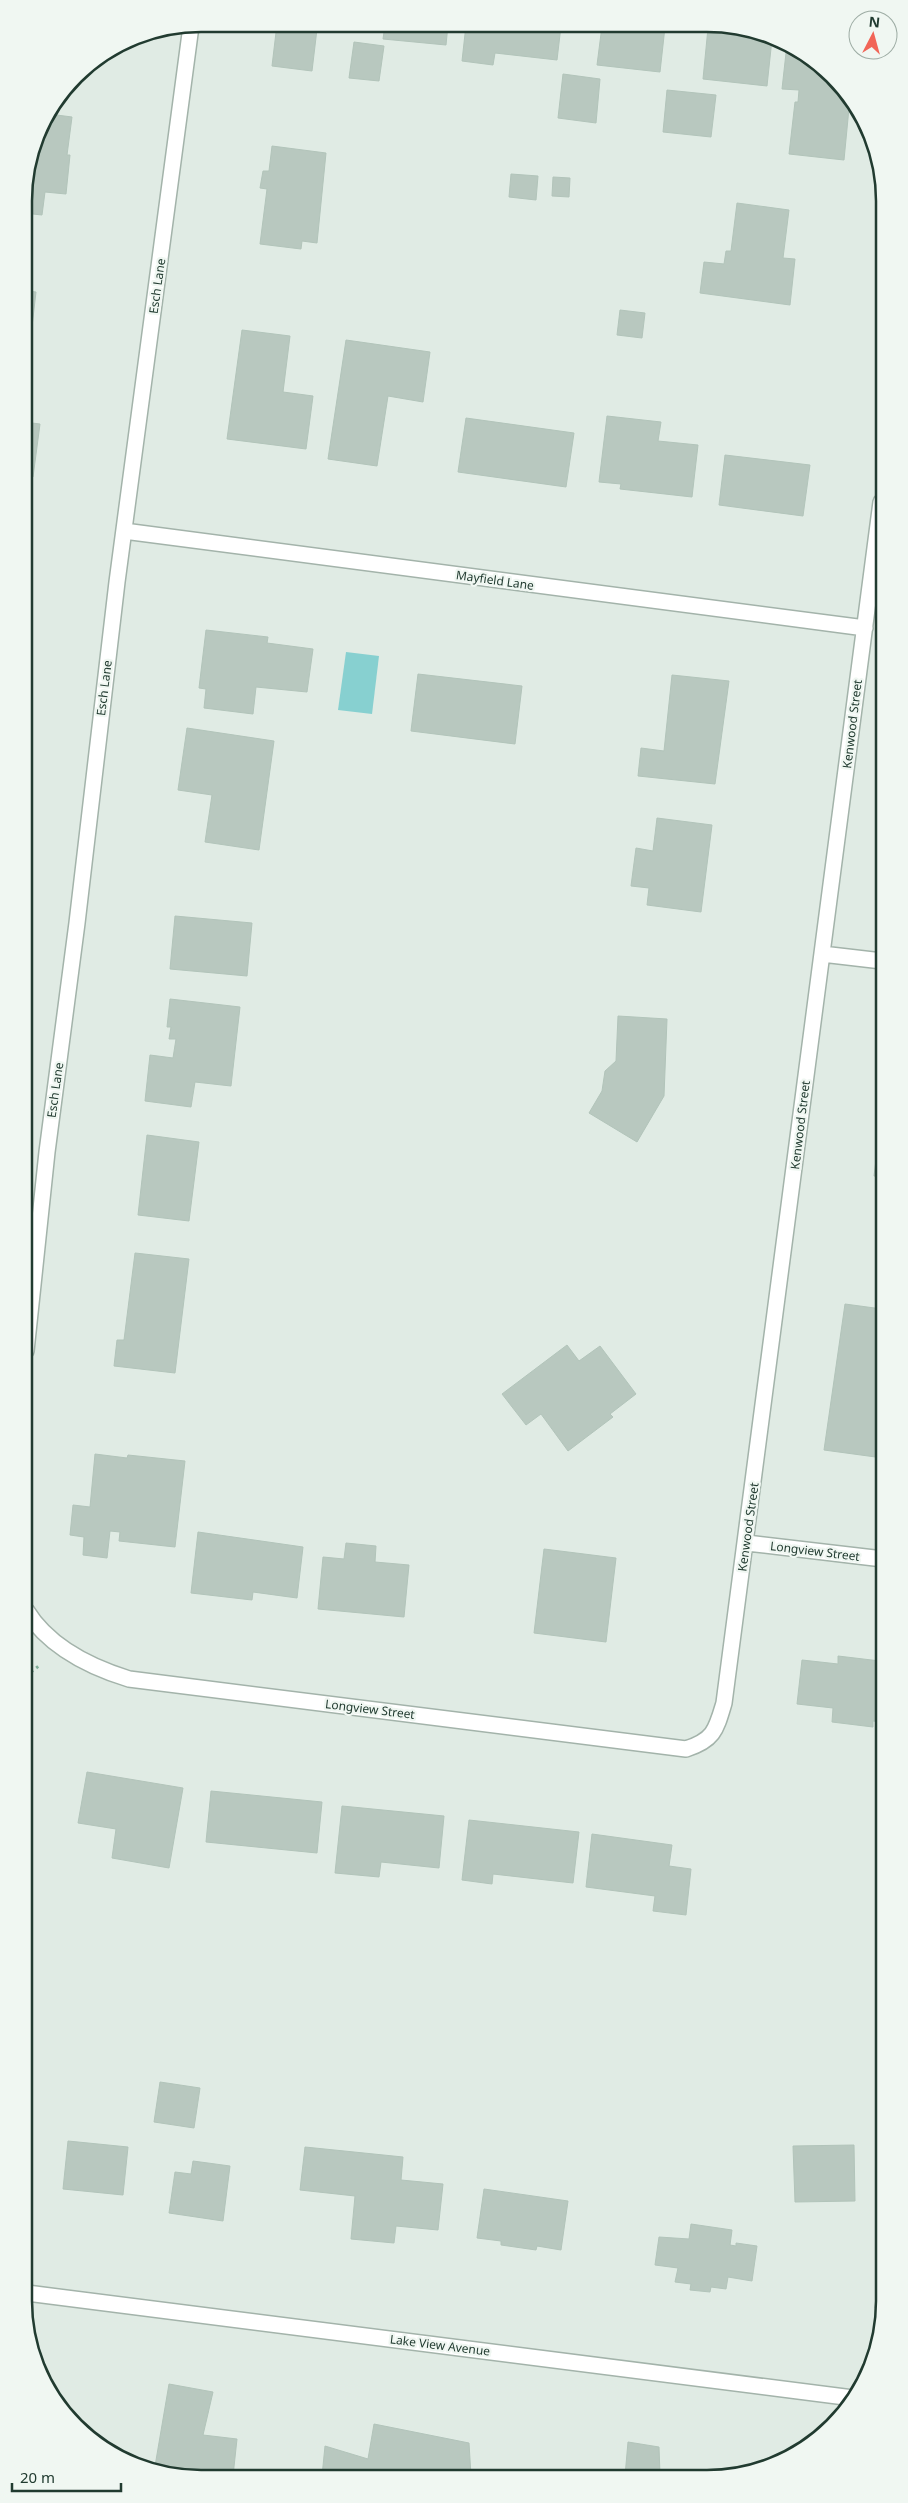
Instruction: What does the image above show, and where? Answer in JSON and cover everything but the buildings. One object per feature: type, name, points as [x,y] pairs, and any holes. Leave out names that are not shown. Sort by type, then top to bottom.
[{"type":"street","name":"Esch Lane","points":[[32,1290],[47,1152],[124,531],[190,33]]},
{"type":"street","name":"Mayfield Lane","points":[[124,531],[865,628]]},
{"type":"street","name":"Kenwood Street","points":[[704,1743],[718,1726],[724,1703],[747,1543],[876,543]]},
{"type":"street","points":[[822,954],[876,960]]},
{"type":"street","name":"Longview Street","points":[[747,1543],[875,1558]]},
{"type":"street","name":"Longview Street","points":[[32,1617],[47,1633],[75,1657],[129,1679],[686,1749],[704,1743]]},
{"type":"street","name":"Lake View Avenue","points":[[32,2293],[846,2397]]},
{"type":"water","points":[[346,652],[379,656],[372,714],[338,710]]}]
